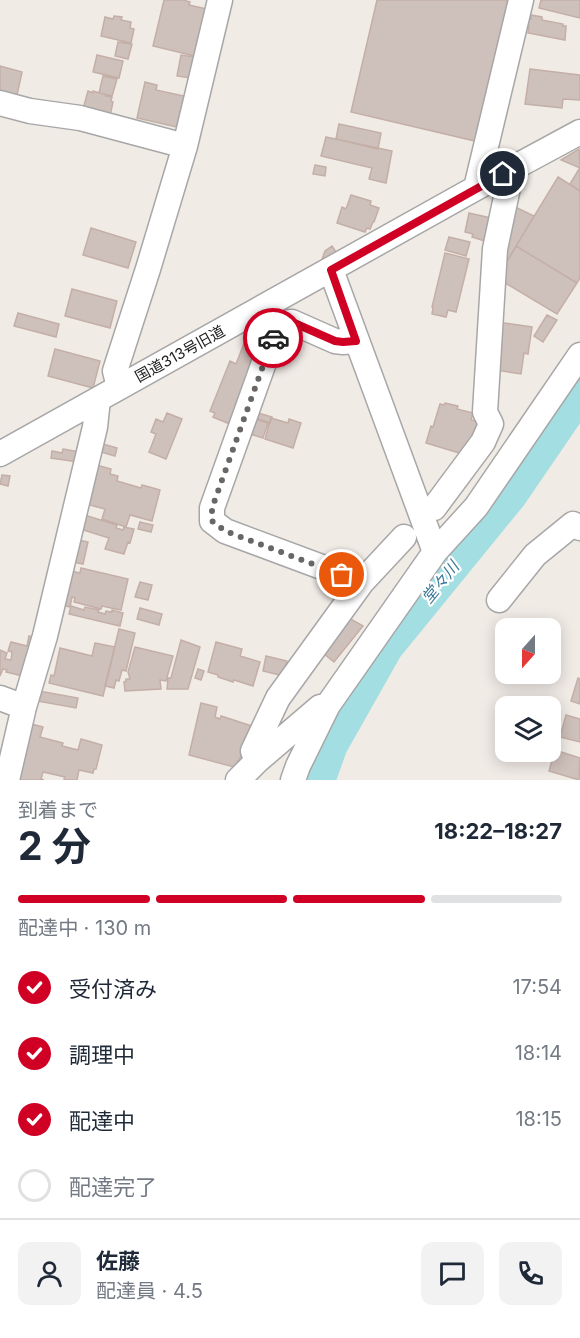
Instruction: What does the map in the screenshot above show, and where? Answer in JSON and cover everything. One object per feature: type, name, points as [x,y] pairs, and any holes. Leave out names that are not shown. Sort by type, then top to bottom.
[{"type":"street","points":[[119,387],[115,371],[185,146],[220,0]]},
{"type":"street","points":[[476,188],[521,0]]},
{"type":"street","points":[[0,104],[80,118],[185,146]]},
{"type":"street","name":"国道313号旧道","points":[[0,454],[580,132]]},
{"type":"street","points":[[434,508],[483,442],[491,424],[485,412],[495,249],[509,183],[503,174]]},
{"type":"street","points":[[331,270],[435,552]]},
{"type":"street","points":[[356,341],[335,341],[292,322],[284,323],[276,329],[212,508],[212,521],[225,531],[362,582]]},
{"type":"street","points":[[292,780],[328,705],[435,552],[476,507],[580,355]]},
{"type":"street","points":[[7,780],[24,707],[45,636],[95,427],[98,399]]},
{"type":"street","points":[[499,600],[535,555],[573,524],[580,528]]},
{"type":"street","points":[[257,761],[253,750],[278,698],[362,582],[404,537]]},
{"type":"street","points":[[0,698],[24,707]]},
{"type":"street","points":[[238,780],[320,707],[328,705]]},
{"type":"building","points":[[164,0],[183,0],[190,2],[189,5],[207,9],[195,56],[153,46]]},
{"type":"building","points":[[377,0],[508,0],[475,141],[351,112]]},
{"type":"building","points":[[541,0],[580,0],[580,18],[539,8]]},
{"type":"building","points":[[531,15],[566,26],[565,40],[528,33],[529,26],[524,25],[525,18],[531,19]]},
{"type":"building","points":[[114,16],[131,22],[130,28],[134,29],[131,43],[101,36],[105,17],[113,19]]},
{"type":"building","points":[[118,42],[132,44],[128,59],[115,56]]},
{"type":"building","points":[[97,55],[123,61],[119,78],[93,72]]},
{"type":"building","points":[[181,55],[194,57],[190,78],[177,76]]},
{"type":"building","points":[[0,66],[22,72],[17,95],[0,91]]},
{"type":"building","points":[[530,69],[580,75],[580,100],[563,99],[562,108],[525,104]]},
{"type":"building","points":[[103,76],[117,79],[112,96],[99,93]]},
{"type":"building","points":[[145,82],[157,85],[156,90],[184,96],[177,127],[137,118]]},
{"type":"building","points":[[88,91],[112,97],[110,116],[83,109]]},
{"type":"building","points":[[339,124],[381,133],[378,149],[336,139]]},
{"type":"building","points":[[326,137],[392,151],[386,183],[369,179],[372,168],[321,156]]},
{"type":"building","points":[[579,149],[580,168],[561,160]]},
{"type":"building","points":[[315,165],[326,167],[325,176],[313,174]]},
{"type":"building","points":[[580,170],[580,191],[570,184]]},
{"type":"building","points":[[558,177],[580,191],[580,278],[577,283],[516,246]]},
{"type":"building","points":[[351,195],[371,201],[370,205],[379,208],[370,229],[367,228],[365,232],[337,223],[342,207],[346,209]]},
{"type":"building","points":[[511,205],[534,216],[498,277]]},
{"type":"building","points":[[469,213],[496,219],[491,243],[472,237],[473,234],[465,232]]},
{"type":"building","points":[[91,228],[136,242],[128,268],[83,255]]},
{"type":"building","points":[[449,237],[470,242],[466,256],[445,250]]},
{"type":"building","points":[[332,246],[336,252],[321,262],[325,251]]},
{"type":"building","points":[[516,246],[577,283],[557,314],[497,278]]},
{"type":"building","points":[[445,253],[469,259],[456,312],[448,310],[446,317],[432,314]]},
{"type":"building","points":[[72,289],[117,301],[110,328],[65,316]]},
{"type":"building","points":[[18,313],[59,324],[56,337],[14,326]]},
{"type":"building","points":[[547,315],[557,320],[543,342],[534,336]]},
{"type":"building","points":[[497,322],[532,327],[528,354],[524,353],[521,374],[490,369]]},
{"type":"building","points":[[247,336],[259,341],[258,343],[263,346],[232,425],[213,417],[215,413],[210,411],[230,361],[236,364]]},
{"type":"building","points":[[55,349],[100,361],[93,388],[48,376]]},
{"type":"building","points":[[445,403],[473,413],[471,420],[483,422],[466,455],[426,443],[440,404]]},
{"type":"building","points":[[167,413],[182,419],[166,459],[149,452],[156,434],[151,432],[156,419],[163,422]]},
{"type":"building","points":[[258,413],[272,417],[270,423],[256,418]]},
{"type":"building","points":[[271,418],[288,423],[289,419],[301,423],[293,448],[265,439]]},
{"type":"building","points":[[255,419],[268,423],[263,438],[250,434]]},
{"type":"building","points":[[103,444],[117,448],[115,456],[101,452]]},
{"type":"building","points":[[63,449],[80,452],[78,462],[51,458],[52,451],[62,453]]},
{"type":"building","points":[[93,464],[111,469],[110,474],[118,476],[117,481],[141,488],[142,485],[160,490],[152,521],[130,515],[126,527],[102,519],[105,509],[82,503]]},
{"type":"building","points":[[2,475],[10,476],[8,486],[0,484]]},
{"type":"building","points":[[81,514],[117,525],[116,528],[123,530],[124,527],[134,529],[124,554],[105,549],[109,538],[77,528]]},
{"type":"building","points":[[140,522],[153,525],[151,532],[138,529]]},
{"type":"building","points":[[79,540],[88,542],[83,564],[68,561]]},
{"type":"building","points":[[81,568],[128,579],[121,610],[102,606],[101,609],[74,602],[75,598],[72,597],[70,607],[58,604],[66,570],[80,573]]},
{"type":"building","points":[[140,582],[152,585],[148,600],[135,597]]},
{"type":"building","points":[[71,606],[84,610],[85,607],[99,610],[98,612],[105,614],[106,611],[112,612],[112,610],[123,613],[120,626],[69,614]]},
{"type":"building","points":[[140,608],[162,614],[159,625],[137,619]]},
{"type":"building","points":[[347,617],[363,626],[334,662],[323,653]]},
{"type":"building","points":[[119,629],[135,633],[126,671],[122,670],[114,688],[105,686]]},
{"type":"building","points":[[29,636],[37,638],[27,677],[6,672],[7,670],[3,669],[0,676],[0,650],[7,653],[5,659],[11,660],[12,652],[8,651],[11,642],[27,646]]},
{"type":"building","points":[[181,640],[200,647],[188,689],[167,689],[168,678],[171,678]]},
{"type":"building","points":[[216,642],[242,649],[240,656],[260,662],[253,686],[234,680],[233,682],[208,672]]},
{"type":"building","points":[[95,643],[115,647],[103,696],[49,683],[51,675],[54,676],[60,648],[92,656]]},
{"type":"building","points":[[135,647],[173,656],[166,681],[160,680],[161,689],[125,691],[124,682],[130,679],[128,672]]},
{"type":"building","points":[[266,656],[287,661],[284,676],[263,671]]},
{"type":"building","points":[[198,669],[204,671],[201,680],[195,678]]},
{"type":"building","points":[[578,678],[580,679],[580,704],[571,701]]},
{"type":"building","points":[[39,691],[78,698],[76,708],[37,701]]},
{"type":"building","points":[[201,703],[217,707],[215,717],[220,719],[221,716],[252,726],[242,755],[234,767],[189,755]]},
{"type":"building","points":[[566,715],[580,719],[580,742],[561,737]]},
{"type":"building","points":[[28,723],[43,727],[40,737],[63,743],[62,746],[78,750],[81,739],[102,745],[96,769],[93,773],[79,770],[77,780],[67,780],[64,779],[65,777],[43,772],[41,779],[44,780],[13,780]]},
{"type":"building","points":[[561,752],[580,758],[579,780],[549,771],[552,762],[561,762]]},
{"type":"waterway","name":"堂々川","points":[[319,780],[331,746],[387,647],[511,495],[580,394]]},
{"type":"way so far","points":[[273,338],[212,508],[212,521],[225,531],[342,575]]},
{"type":"route","points":[[273,338],[276,329],[284,323],[292,322],[335,341],[356,341],[331,270],[503,174]]}]
